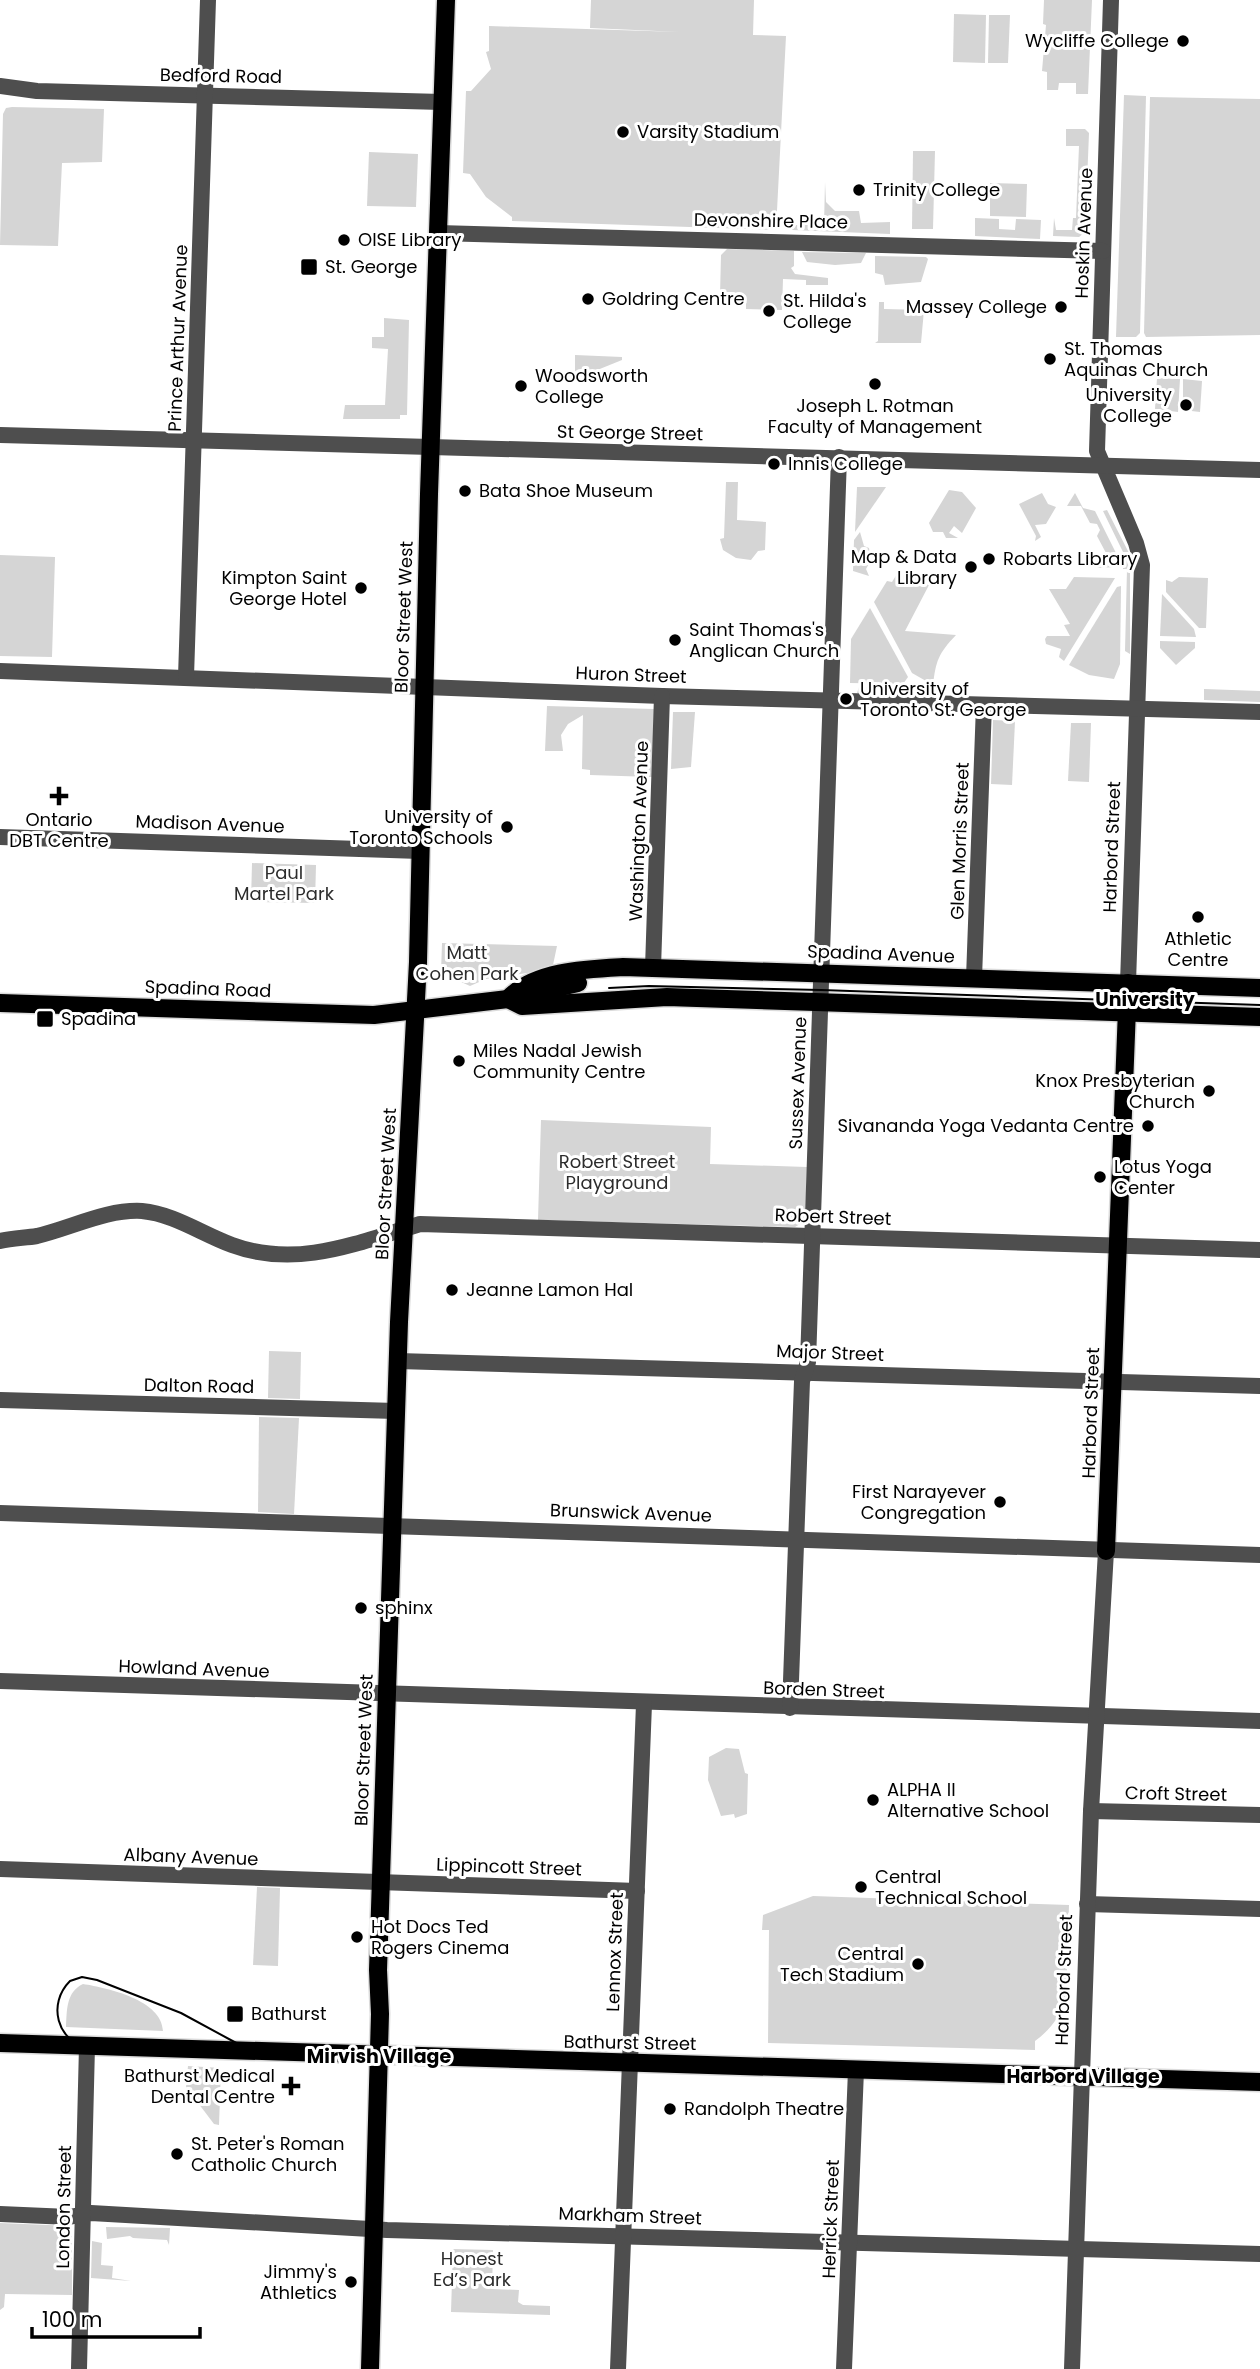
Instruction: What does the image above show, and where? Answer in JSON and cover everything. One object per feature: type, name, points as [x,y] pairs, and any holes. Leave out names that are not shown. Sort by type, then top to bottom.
[{"type":"main road","name":"Bloor Street West","points":[[370,2369],[378,1970],[396,1411],[415,1012],[430,446],[446,0]]},
{"type":"main road","name":"Spadina Avenue","points":[[415,1012],[508,999],[522,1006],[579,985],[653,968],[1260,988]]},
{"type":"main road","name":"Harbord Street","points":[[1106,1551],[1128,984]]},
{"type":"main road","name":"Spadina Avenue","points":[[508,999],[519,986],[579,985],[667,997],[1260,1017]]},
{"type":"main road","name":"Spadina Road","points":[[0,1003],[374,1015],[415,1012]]},
{"type":"main road","name":"Bathurst Street","points":[[0,2043],[1260,2082]]},
{"type":"street","name":"Prince Arthur Avenue","points":[[186,677],[208,0]]},
{"type":"street","name":"Hoskin Avenue","points":[[1103,467],[1097,451],[1111,0]]},
{"type":"street","name":"Bedford Road","points":[[0,86],[37,91],[442,102]]},
{"type":"street","name":"Devonshire Place","points":[[438,233],[1103,251]]},
{"type":"street","name":"St George Street","points":[[0,435],[1260,470]]},
{"type":"street","name":"Sussex Avenue","points":[[790,1708],[802,1381],[806,1371],[813,1236],[839,457]]},
{"type":"street","name":"Harbord Street","points":[[1103,467],[1129,526],[1142,565],[1128,984]]},
{"type":"street","name":"Huron Street","points":[[0,671],[662,696],[1260,712]]},
{"type":"street","name":"Washington Avenue","points":[[653,968],[662,696]]},
{"type":"street","name":"Glen Morris Street","points":[[974,978],[984,705]]},
{"type":"street","name":"Madison Avenue","points":[[0,837],[420,851]]},
{"type":"street","name":"Robert Street","points":[[0,1241],[36,1236],[107,1216],[141,1211],[165,1216],[233,1246],[279,1255],[322,1253],[420,1224],[1260,1250]]},
{"type":"street","name":"Major Street","points":[[398,1361],[1260,1386]]},
{"type":"street","name":"Dalton Road","points":[[0,1401],[396,1411]]},
{"type":"street","name":"Brunswick Avenue","points":[[0,1513],[1260,1555]]},
{"type":"street","name":"Harbord Street","points":[[1072,2369],[1087,1904],[1106,1551]]},
{"type":"street","name":"Howland Avenue","points":[[0,1681],[387,1694]]},
{"type":"street","name":"Borden Street","points":[[387,1694],[1260,1721]]},
{"type":"street","name":"Lennox Street","points":[[618,2369],[644,1704]]},
{"type":"street","name":"Croft Street","points":[[1091,1811],[1260,1815]]},
{"type":"street","name":"Albany Avenue","points":[[0,1870],[381,1883]]},
{"type":"street","name":"Lippincott Street","points":[[381,1883],[637,1891]]},
{"type":"street","points":[[1087,1904],[1260,1909]]},
{"type":"street","name":"London Street","points":[[79,2369],[87,2046]]},
{"type":"street","name":"Herrick Street","points":[[844,2369],[856,2070]]},
{"type":"street","name":"Markham Street","points":[[0,2214],[69,2217],[84,2214],[373,2229],[1260,2254]]},
{"type":"green space","name":"Varsity Stadium","points":[[591,0],[754,0],[753,35],[786,36],[776,230],[512,221],[512,217],[486,197],[470,174],[463,173],[466,91],[471,91],[491,69],[486,52],[489,51],[489,26],[680,32],[590,28]]},
{"type":"green space","points":[[1044,0],[1092,0],[1088,94],[1076,94],[1076,83],[1059,83],[1058,90],[1047,90],[1047,72],[1042,71],[1046,25],[1043,24]]},
{"type":"green space","points":[[954,14],[986,15],[985,63],[953,62]]},
{"type":"green space","points":[[989,15],[1010,15],[1008,63],[988,63]]},
{"type":"green space","points":[[1124,95],[1146,96],[1140,333],[1136,337],[1116,337]]},
{"type":"green space","points":[[1150,97],[1260,99],[1260,335],[1146,337],[1144,333]]},
{"type":"green space","points":[[6,108],[104,109],[102,162],[62,163],[58,246],[0,245],[3,114]]},
{"type":"green space","points":[[1066,129],[1085,129],[1089,133],[1085,232],[1079,237],[1053,236],[1054,218],[1056,230],[1072,230],[1073,218],[1076,218],[1079,146],[1066,146]]},
{"type":"green space","points":[[913,151],[935,151],[933,229],[912,229]]},
{"type":"green space","points":[[369,152],[418,154],[416,207],[367,206]]},
{"type":"green space","points":[[825,182],[826,202],[835,211],[859,211],[861,223],[890,222],[890,234],[792,230],[790,225],[824,225]]},
{"type":"green space","points":[[990,183],[1027,184],[1026,217],[990,216]]},
{"type":"green space","points":[[975,218],[999,219],[999,229],[1015,230],[1016,219],[1041,220],[1040,239],[975,236]]},
{"type":"green space","points":[[727,249],[794,251],[794,266],[791,268],[795,274],[828,278],[828,285],[806,285],[806,280],[783,279],[782,310],[746,309],[746,296],[720,295],[721,255]]},
{"type":"green space","points":[[802,252],[866,253],[861,263],[835,265],[807,262]]},
{"type":"green space","points":[[875,256],[928,259],[921,282],[885,285],[883,275],[875,273]]},
{"type":"green space","points":[[879,302],[884,302],[884,309],[924,310],[921,343],[875,343],[878,341]]},
{"type":"green space","points":[[384,318],[409,320],[407,415],[400,415],[400,419],[343,419],[345,405],[385,405],[388,349],[372,348],[372,337],[384,337]]},
{"type":"green space","points":[[575,355],[622,357],[622,360],[575,379]]},
{"type":"green space","points":[[1157,378],[1180,379],[1178,412],[1155,409]]},
{"type":"green space","points":[[1183,379],[1202,381],[1200,412],[1183,410]]},
{"type":"green space","points":[[726,482],[738,482],[737,520],[766,522],[765,550],[758,551],[751,560],[736,558],[723,550],[720,539],[724,538]]},
{"type":"green space","points":[[857,487],[886,487],[855,532]]},
{"type":"green space","points":[[949,490],[962,492],[976,508],[962,533],[954,526],[949,533],[958,538],[946,538],[943,532],[933,532],[929,523]]},
{"type":"green space","points":[[1042,493],[1048,504],[1056,507],[1046,524],[1035,525],[1041,537],[1035,541],[1036,536],[1019,504]]},
{"type":"green space","points":[[1075,493],[1083,508],[1095,511],[1117,555],[1116,567],[1097,568],[1106,553],[1097,536],[1100,530],[1097,524],[1090,523],[1081,506],[1067,506]]},
{"type":"green space","points":[[1107,510],[1130,555],[1130,654],[1125,651],[1127,569],[1123,569],[1123,552],[1103,511]]},
{"type":"green space","points":[[860,532],[864,546],[869,548],[871,560],[866,569],[869,576],[853,571],[854,540]]},
{"type":"green space","points":[[0,555],[55,557],[52,657],[0,656]]},
{"type":"green space","points":[[897,574],[921,579],[920,582],[929,585],[905,631],[956,635],[939,658],[933,685],[912,673],[874,602],[887,581],[892,582]]},
{"type":"green space","points":[[1074,577],[1115,578],[1064,661],[1059,657],[1061,649],[1046,644],[1047,636],[1070,636],[1064,625],[1070,624],[1049,589],[1066,589]]},
{"type":"green space","points":[[1179,577],[1208,578],[1206,628],[1199,628],[1166,592],[1166,580],[1172,582]]},
{"type":"green space","points":[[1121,586],[1120,664],[1114,679],[1089,675],[1069,665],[1117,587]]},
{"type":"green space","points":[[1162,594],[1194,629],[1196,637],[1160,636]]},
{"type":"green space","points":[[870,608],[908,677],[903,684],[850,683],[851,639]]},
{"type":"green space","points":[[1160,641],[1195,642],[1195,648],[1176,665],[1160,648]]},
{"type":"green space","points":[[859,687],[938,689],[944,696],[857,693]]},
{"type":"green space","points":[[1204,689],[1260,691],[1260,702],[1204,700]]},
{"type":"green space","points":[[547,706],[654,709],[652,777],[590,775],[590,770],[582,769],[583,715],[568,724],[561,735],[563,751],[545,751]]},
{"type":"green space","points":[[673,712],[695,712],[691,767],[671,769]]},
{"type":"green space","points":[[993,720],[1015,721],[1012,785],[991,784]]},
{"type":"green space","points":[[1071,723],[1091,723],[1089,782],[1068,781]]},
{"type":"green space","name":"Paul Martel Park","points":[[252,863],[316,865],[315,903],[251,902]]},
{"type":"green space","name":"Matt Cohen Park","points":[[442,943],[557,946],[553,965],[534,972],[486,979],[470,986],[441,973]]},
{"type":"green space","name":"Robert Street Playground","points":[[541,1120],[711,1127],[710,1164],[807,1167],[805,1221],[795,1227],[538,1220]]},
{"type":"green space","points":[[269,1351],[301,1352],[300,1399],[268,1398]]},
{"type":"green space","points":[[259,1417],[299,1418],[294,1514],[258,1512]]},
{"type":"green space","points":[[726,1748],[739,1749],[745,1773],[748,1774],[747,1814],[735,1818],[734,1814],[721,1816],[708,1780],[709,1757]]},
{"type":"green space","points":[[257,1887],[280,1888],[278,1966],[253,1965]]},
{"type":"green space","name":"Central Tech Stadium","points":[[813,1896],[1069,1905],[1066,1998],[1061,2011],[1050,2027],[1035,2041],[1035,2050],[768,2043],[769,1930],[762,1930],[763,1915]]},
{"type":"green space","points":[[83,1984],[119,1992],[144,2004],[154,2011],[163,2031],[66,2027],[70,1997],[77,1987]]},
{"type":"green space","points":[[188,2066],[221,2068],[219,2125],[214,2124],[186,2087]]},
{"type":"green space","points":[[0,2223],[72,2226],[72,2295],[5,2294],[4,2307],[0,2310]]},
{"type":"green space","points":[[106,2227],[170,2228],[169,2245],[167,2240],[130,2236],[107,2239]]},
{"type":"green space","points":[[92,2241],[102,2243],[101,2265],[113,2266],[112,2278],[131,2281],[91,2278]]},
{"type":"green space","name":"Honest Ed’s Park","points":[[453,2249],[493,2250],[492,2289],[519,2290],[518,2302],[523,2305],[550,2306],[550,2315],[451,2312]]},
{"type":"tram line","points":[[609,988],[649,986],[821,990],[1260,1005]]},
{"type":"tram line","points":[[1260,2080],[263,2050],[240,2045],[181,2013],[97,1980],[82,1977],[70,1981],[63,1990],[57,2010],[63,2030],[69,2038],[88,2048],[1260,2085]]},
{"type":"place","name":"Wycliffe College","points":[[1183,41]]},
{"type":"place","name":"Varsity Stadium","points":[[623,132]]},
{"type":"place","name":"Trinity College","points":[[859,190]]},
{"type":"place","name":"OISE Library","points":[[344,240]]},
{"type":"place","name":"St. George","points":[[309,267]]},
{"type":"place","name":"Goldring Centre","points":[[588,299]]},
{"type":"place","name":"Massey College","points":[[1061,307]]},
{"type":"place","name":"St. Hilda's College","points":[[769,311]]},
{"type":"place","name":"St. Thomas Aquinas Church","points":[[1050,359]]},
{"type":"place","name":"Joseph L. Rotman Faculty of Management","points":[[875,384]]},
{"type":"place","name":"Woodsworth College","points":[[521,386]]},
{"type":"place","name":"University College","points":[[1186,405]]},
{"type":"place","name":"Innis College","points":[[774,464]]},
{"type":"place","name":"Bata Shoe Museum","points":[[465,491]]},
{"type":"place","name":"Robarts Library","points":[[989,559]]},
{"type":"place","name":"Map & Data Library","points":[[971,567]]},
{"type":"place","name":"Kimpton Saint George Hotel","points":[[361,588]]},
{"type":"place","name":"Saint Thomas's Anglican Church","points":[[675,640]]},
{"type":"place","name":"University of Toronto St. George","points":[[846,699]]},
{"type":"place","name":"Ontario DBT Centre","points":[[59,796]]},
{"type":"place","name":"University of Toronto Schools","points":[[507,827]]},
{"type":"place","name":"Athletic Centre","points":[[1198,917]]},
{"type":"place","name":"Spadina","points":[[45,1019]]},
{"type":"place","name":"Miles Nadal Jewish Community Centre","points":[[459,1061]]},
{"type":"place","name":"Knox Presbyterian Church","points":[[1209,1091]]},
{"type":"place","name":"Sivananda Yoga Vedanta Centre","points":[[1148,1126]]},
{"type":"place","name":"Lotus Yoga Center","points":[[1100,1177]]},
{"type":"place","name":"Jeanne Lamon Hal","points":[[452,1290]]},
{"type":"place","name":"First Narayever Congregation","points":[[1000,1502]]},
{"type":"place","name":"sphinx","points":[[361,1608]]},
{"type":"place","name":"ALPHA II Alternative School","points":[[873,1800]]},
{"type":"place","name":"Central Technical School","points":[[861,1887]]},
{"type":"place","name":"Hot Docs Ted Rogers Cinema","points":[[357,1937]]},
{"type":"place","name":"Central Tech Stadium","points":[[918,1964]]},
{"type":"place","name":"Bathurst","points":[[235,2014]]},
{"type":"place","name":"Bathurst Medical Dental Centre","points":[[291,2086]]},
{"type":"place","name":"Randolph Theatre","points":[[670,2109]]},
{"type":"place","name":"St. Peter's Roman Catholic Church","points":[[177,2154]]},
{"type":"place","name":"Jimmy's Athletics","points":[[351,2282]]},
{"type":"district","name":"University","points":[[1145,999]]},
{"type":"district","name":"Mirvish Village","points":[[379,2056]]},
{"type":"district","name":"Harbord Village","points":[[1083,2076]]}]
